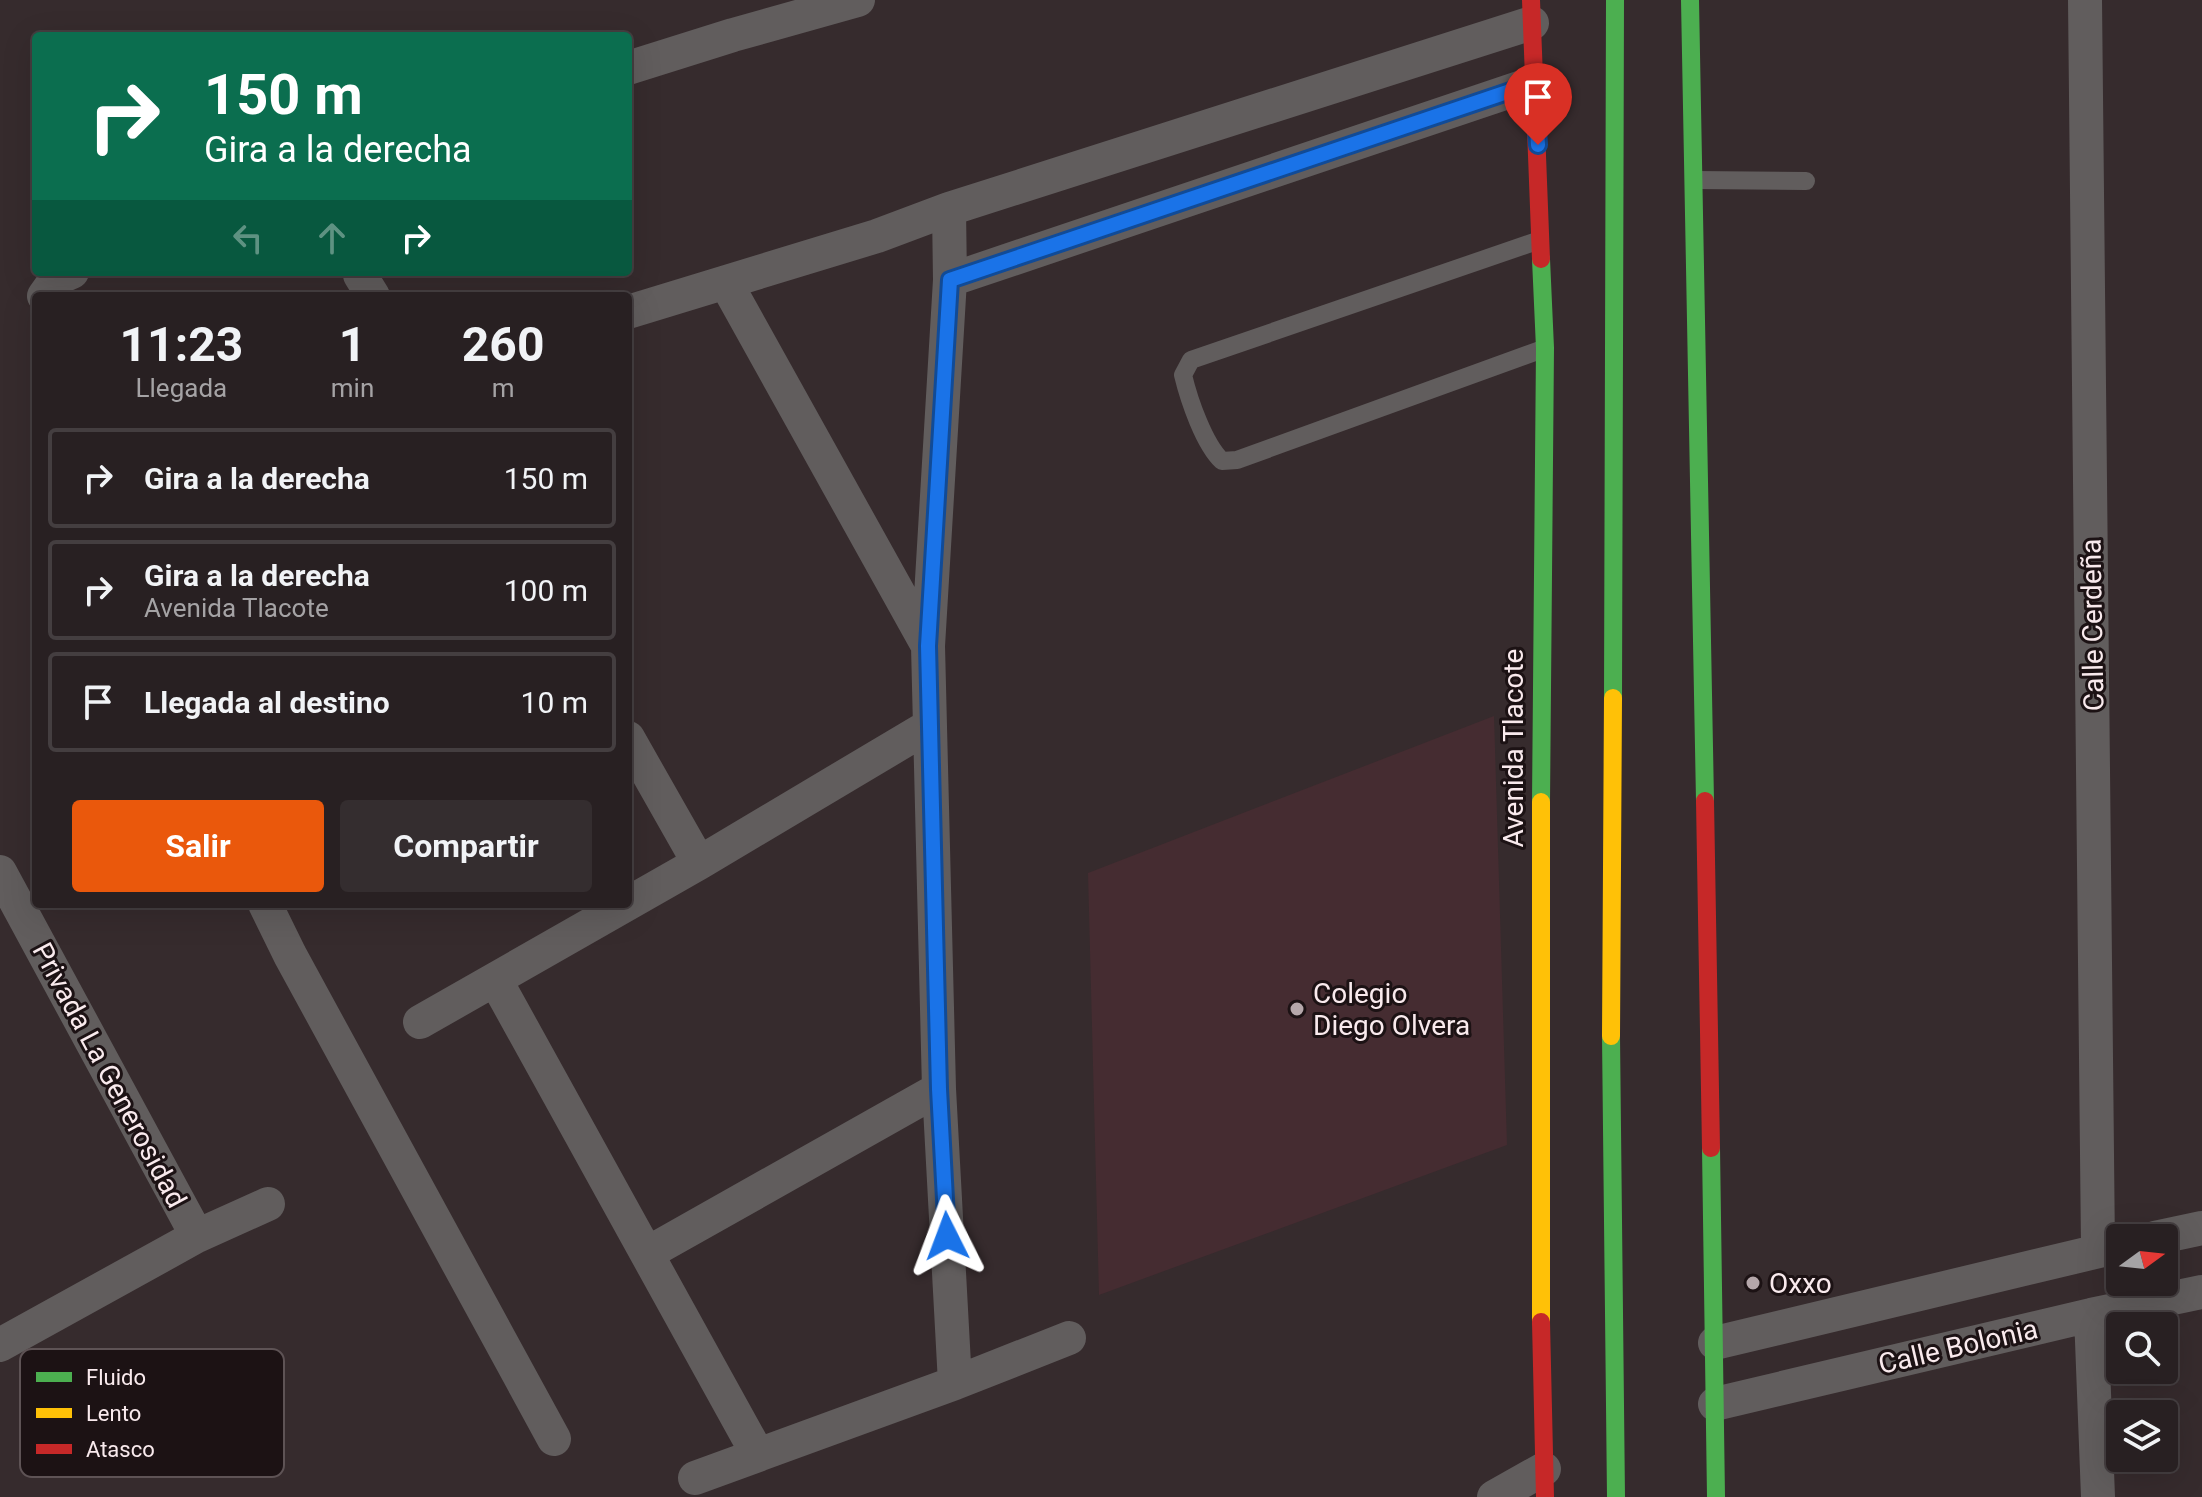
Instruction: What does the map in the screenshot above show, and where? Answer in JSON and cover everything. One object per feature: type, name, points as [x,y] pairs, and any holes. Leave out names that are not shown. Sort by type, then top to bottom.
[{"type":"main road","points":[[1615,0],[1611,1174],[1616,1497]]},
{"type":"main road","points":[[1690,0],[1716,1497]]},
{"type":"main road","name":"Avenida Tlacote","points":[[1531,11],[1545,348],[1541,661],[1541,1323],[1544,1483]]},
{"type":"street","points":[[632,67],[858,0]]},
{"type":"street","name":"Calle Cerdeña","points":[[2085,0],[2109,1224]]},
{"type":"street","points":[[632,311],[877,236],[1531,11]]},
{"type":"street","points":[[950,280],[1534,83]]},
{"type":"street","points":[[949,209],[950,280],[928,646],[939,1089],[955,1383]]},
{"type":"street","points":[[47,292],[56,279],[63,276]]},
{"type":"street","points":[[726,283],[928,646]]},
{"type":"street","points":[[632,902],[929,726]]},
{"type":"street","points":[[632,745],[699,863]]},
{"type":"street","name":"Privada La Generosidad","points":[[0,872],[197,1236]]},
{"type":"street","points":[[267,908],[554,1439]]},
{"type":"street","points":[[420,1022],[622,908]]},
{"type":"street","points":[[496,981],[758,1455]]},
{"type":"street","points":[[648,1253],[939,1089]]},
{"type":"street","points":[[0,1345],[197,1236],[268,1204]]},
{"type":"street","points":[[2178,1233],[2202,1228]]},
{"type":"street","points":[[1715,1343],[2106,1249]]},
{"type":"street","name":"Calle Bolonia","points":[[1715,1404],[2091,1315],[2202,1292]]},
{"type":"street","points":[[2091,1315],[2098,1497]]},
{"type":"street","points":[[695,1478],[1069,1338]]},
{"type":"street","points":[[1494,1497],[1544,1483]]},
{"type":"lane","points":[[1694,180],[1806,181]]},
{"type":"lane","points":[[1542,239],[1191,360],[1183,375],[1187,393],[1214,454],[1222,461],[1237,460],[1545,348]]},
{"type":"shaded area","name":"Colegio Diego Olvera","points":[[1494,716],[1507,1145],[1099,1295],[1088,873]]},
{"type":"traffic: fast","points":[[1613,698],[1615,0]]},
{"type":"traffic: fast","points":[[1690,0],[1705,801]]},
{"type":"traffic: fast","points":[[1541,259],[1545,348],[1541,802]]},
{"type":"traffic: fast","points":[[1611,1036],[1616,1497]]},
{"type":"traffic: fast","points":[[1711,1148],[1716,1497]]},
{"type":"traffic: slow","points":[[1611,1036],[1613,698]]},
{"type":"traffic: slow","points":[[1541,802],[1541,1322]]},
{"type":"traffic: jam","points":[[1531,0],[1541,259]]},
{"type":"traffic: jam","points":[[1705,801],[1711,1148]]},
{"type":"traffic: jam","points":[[1541,1322],[1545,1497]]},
{"type":"place","name":"Colegio Diego Olvera","points":[[1297,1009]]},
{"type":"place","name":"Oxxo","points":[[1753,1283]]},
{"type":"route","points":[[947,1236],[939,1089],[928,646],[950,280],[1534,83],[1538,145]]}]
